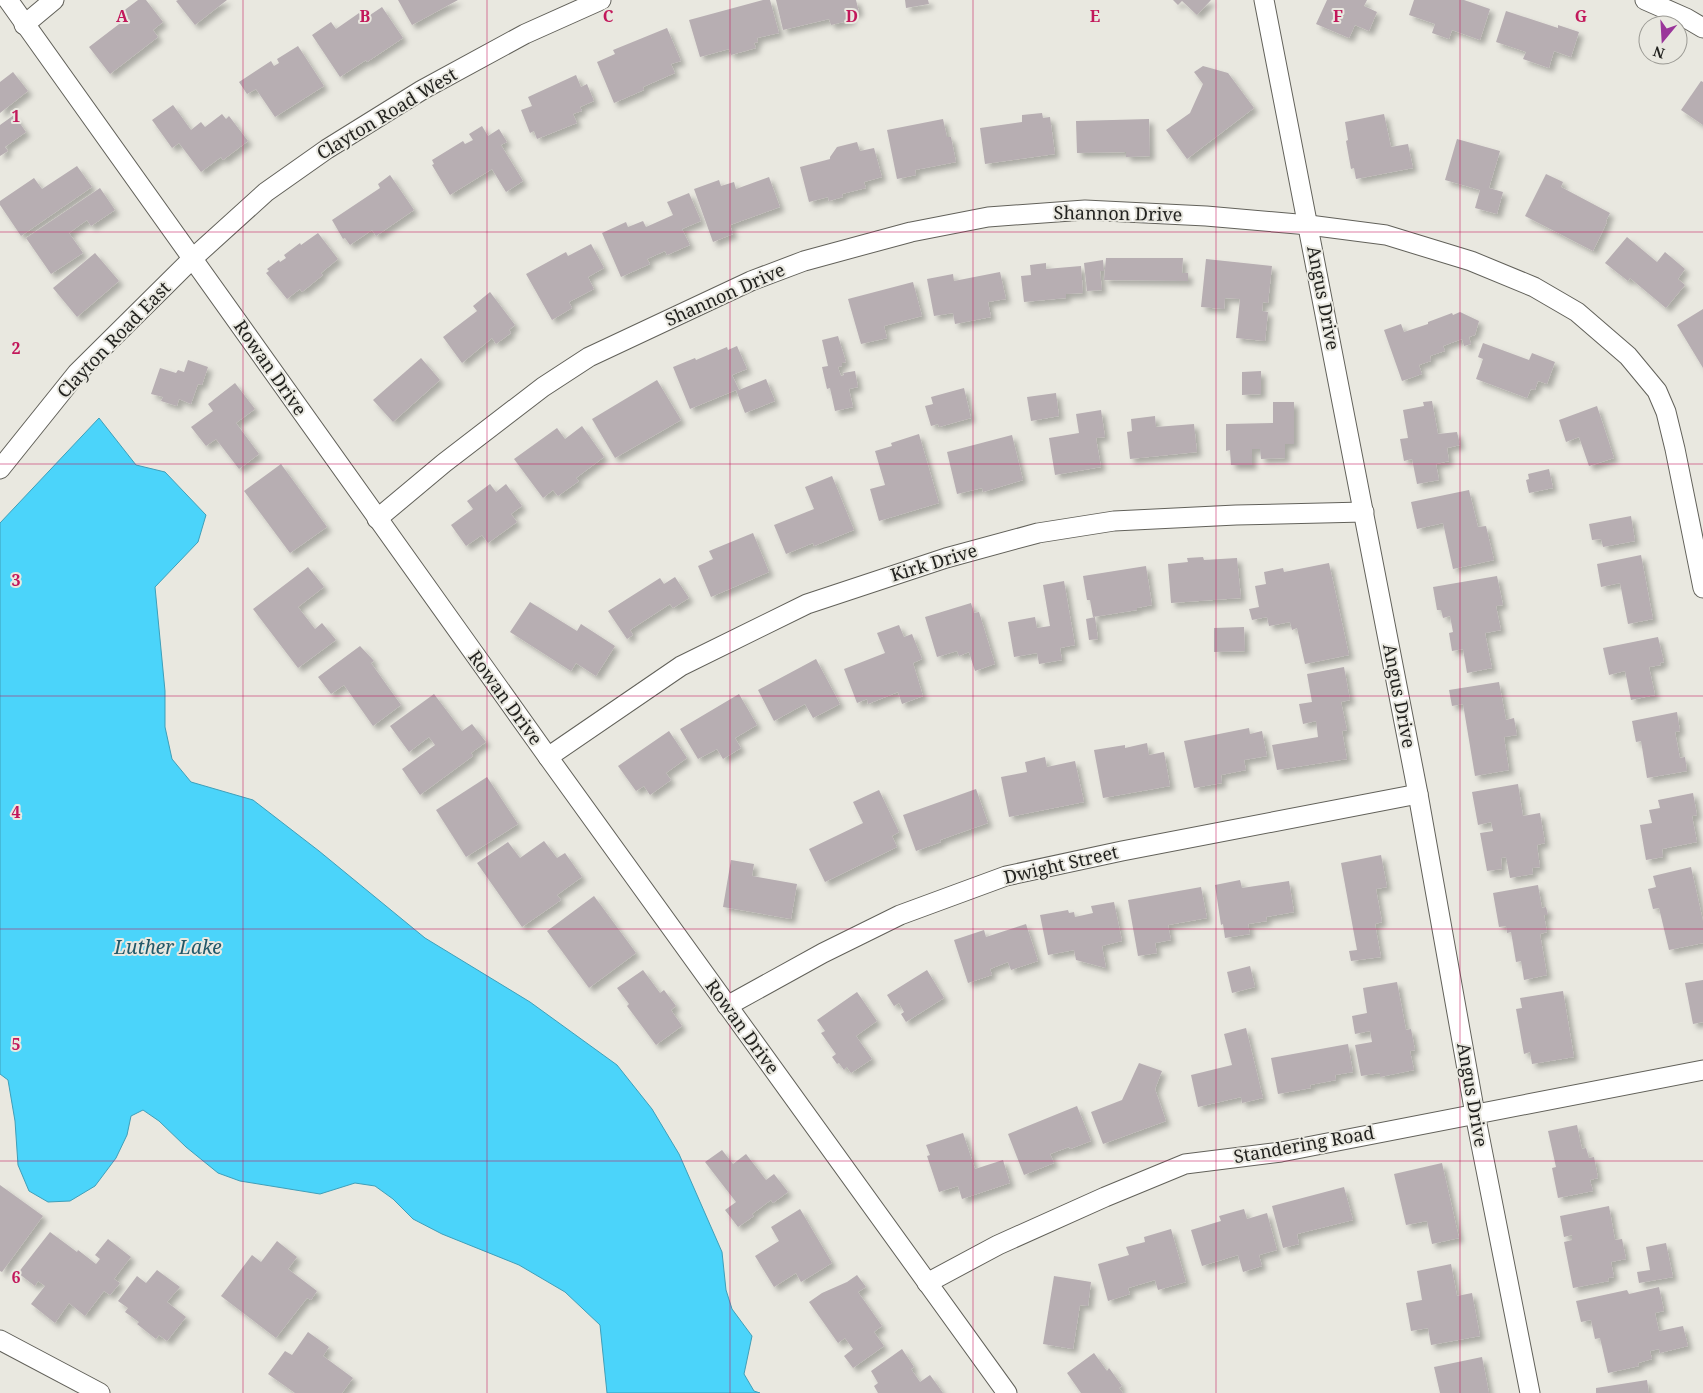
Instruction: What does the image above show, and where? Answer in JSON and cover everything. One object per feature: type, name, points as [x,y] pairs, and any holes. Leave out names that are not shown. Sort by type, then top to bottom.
[{"type":"street","name":"Rowan Drive","points":[[8,0],[548,757],[1007,1393]]},
{"type":"street","points":[[24,25],[54,0]]},
{"type":"street","name":"Clayton Road West","points":[[192,259],[266,192],[327,149],[430,85],[525,34],[601,0]]},
{"type":"street","name":"Angus Drive","points":[[1264,0],[1418,794],[1475,1114],[1530,1393]]},
{"type":"street","points":[[1647,0],[1703,28]]},
{"type":"street","name":"Shannon Drive","points":[[378,519],[444,463],[543,387],[589,357],[751,281],[804,262],[911,232],[988,218],[1085,210],[1206,216],[1309,225],[1386,235],[1471,261],[1534,288],[1577,312],[1628,356],[1656,391],[1666,412],[1676,449],[1703,588]]},
{"type":"street","name":"Clayton Road East","points":[[0,469],[77,373],[192,259]]},
{"type":"street","name":"Kirk Drive","points":[[548,757],[681,666],[807,604],[946,558],[1038,532],[1114,522],[1236,515],[1364,512]]},
{"type":"street","name":"Dwight Street","points":[[727,1006],[823,953],[900,915],[1006,876],[1122,851],[1418,794]]},
{"type":"street","name":"Standering Road","points":[[927,1284],[998,1245],[1105,1197],[1185,1164],[1281,1152],[1703,1070]]},
{"type":"street","points":[[0,1340],[100,1393]]},
{"type":"water","name":"Luther Lake","points":[[99,418],[136,465],[165,472],[206,515],[198,542],[155,587],[165,691],[165,727],[172,759],[191,782],[253,800],[319,851],[425,938],[530,1002],[617,1065],[652,1109],[679,1154],[722,1252],[726,1290],[732,1309],[752,1336],[744,1374],[754,1391],[760,1393],[607,1393],[600,1325],[565,1292],[519,1265],[442,1234],[413,1219],[393,1199],[375,1186],[355,1183],[320,1194],[240,1181],[218,1173],[186,1147],[159,1121],[143,1110],[131,1116],[127,1135],[116,1158],[95,1186],[70,1201],[48,1202],[29,1191],[18,1165],[15,1121],[8,1080],[0,1074],[0,523]]},
{"type":"building","points":[[138,0],[146,0],[163,22],[153,30],[158,37],[110,74],[89,47],[127,18],[122,12]]},
{"type":"building","points":[[227,0],[195,25],[176,1]]},
{"type":"building","points":[[398,0],[458,0],[412,25]]},
{"type":"building","points":[[763,0],[770,0],[779,33],[757,38],[758,42],[754,43],[756,48],[731,55],[729,49],[700,57],[689,20]]},
{"type":"building","points":[[776,0],[856,0],[859,12],[850,14],[852,20],[831,25],[829,19],[783,30]]},
{"type":"building","points":[[905,0],[928,0],[929,4],[906,8]]},
{"type":"building","points":[[1173,0],[1211,0],[1197,15],[1182,1],[1178,5]]},
{"type":"building","points":[[1327,0],[1367,0],[1364,6],[1377,12],[1369,31],[1355,25],[1349,38],[1316,24]]},
{"type":"building","points":[[1414,0],[1464,0],[1490,9],[1480,40],[1452,30],[1449,39],[1432,33],[1435,24],[1409,15]]},
{"type":"building","points":[[382,7],[403,38],[340,77],[312,35],[331,22],[336,29],[359,13],[364,19]]},
{"type":"building","points":[[1506,11],[1558,28],[1558,25],[1579,32],[1571,57],[1554,51],[1549,68],[1523,59],[1526,52],[1496,42]]},
{"type":"building","points":[[667,28],[681,61],[671,64],[675,73],[643,87],[644,90],[614,103],[597,62],[615,54],[613,50]]},
{"type":"building","points":[[298,46],[324,86],[275,117],[256,89],[247,94],[239,82],[271,61],[274,66],[279,63],[277,59]]},
{"type":"building","points":[[1203,66],[1228,73],[1254,108],[1187,159],[1166,130],[1190,113],[1203,84],[1194,72]]},
{"type":"building","points":[[13,72],[28,91],[0,113],[0,82]]},
{"type":"building","points":[[576,75],[581,87],[587,84],[594,101],[580,107],[582,111],[573,114],[577,123],[537,139],[534,131],[530,133],[521,110],[532,106],[528,97]]},
{"type":"building","points":[[1701,81],[1703,82],[1703,125],[1681,110]]},
{"type":"building","points":[[173,105],[191,130],[201,122],[205,127],[222,114],[226,119],[229,116],[248,141],[223,160],[221,157],[201,172],[179,143],[172,148],[152,120]]},
{"type":"building","points":[[1042,113],[1043,118],[1050,117],[1055,154],[985,164],[980,128],[1022,122],[1022,115]]},
{"type":"building","points":[[1384,114],[1391,147],[1408,144],[1413,168],[1356,179],[1354,168],[1351,169],[1345,122]]},
{"type":"building","points":[[14,115],[26,132],[5,147],[8,151],[0,156],[0,125]]},
{"type":"building","points":[[943,119],[947,137],[951,137],[956,162],[915,170],[916,175],[897,179],[887,130]]},
{"type":"building","points":[[1149,119],[1150,156],[1126,157],[1126,152],[1077,153],[1076,121]]},
{"type":"building","points":[[482,126],[488,136],[499,129],[507,142],[501,145],[523,181],[506,192],[492,169],[450,195],[432,165],[434,164],[432,160],[463,141],[465,144],[473,140],[469,134]]},
{"type":"building","points":[[1457,139],[1500,151],[1489,188],[1503,192],[1497,214],[1475,208],[1480,190],[1445,180]]},
{"type":"building","points":[[857,142],[860,151],[874,148],[882,177],[864,182],[866,188],[842,194],[843,197],[829,201],[828,197],[809,202],[800,167],[830,159],[837,147]]},
{"type":"building","points":[[77,166],[92,187],[21,236],[0,205],[0,201],[34,178],[42,189]]},
{"type":"building","points":[[1546,174],[1563,182],[1561,187],[1610,213],[1593,251],[1525,216]]},
{"type":"building","points":[[390,175],[414,210],[376,236],[372,230],[350,245],[345,238],[343,239],[332,220],[380,188],[378,184]]},
{"type":"building","points":[[769,177],[780,207],[730,225],[733,234],[713,242],[694,189],[719,180],[721,186],[734,182],[736,189]]},
{"type":"building","points":[[100,188],[115,210],[91,226],[87,220],[69,233],[83,253],[51,274],[26,238]]},
{"type":"building","points":[[689,193],[701,221],[682,229],[690,245],[667,255],[665,251],[647,259],[650,264],[621,277],[602,233],[626,222],[628,227],[643,221],[646,227],[673,215],[667,202]]},
{"type":"building","points":[[318,233],[338,259],[321,273],[323,275],[302,292],[300,289],[287,299],[266,273],[269,271],[267,269],[279,260],[280,262],[286,258],[284,255],[300,243],[301,245]]},
{"type":"building","points":[[1627,237],[1657,262],[1665,252],[1685,269],[1678,279],[1685,285],[1666,308],[1630,278],[1628,281],[1605,263]]},
{"type":"building","points":[[591,244],[604,268],[588,277],[594,289],[569,302],[572,308],[552,320],[526,274],[566,252],[568,256]]},
{"type":"building","points":[[95,253],[119,281],[77,317],[53,288]]},
{"type":"building","points":[[1106,258],[1183,258],[1182,273],[1188,273],[1188,281],[1104,280]]},
{"type":"building","points":[[1206,259],[1272,266],[1268,303],[1263,302],[1262,311],[1268,312],[1265,341],[1236,338],[1240,299],[1225,298],[1224,309],[1201,307]]},
{"type":"building","points":[[1103,260],[1104,271],[1100,271],[1102,290],[1087,291],[1084,263]]},
{"type":"building","points":[[1046,263],[1046,269],[1081,266],[1083,293],[1066,294],[1066,298],[1024,302],[1021,276],[1031,275],[1030,265]]},
{"type":"building","points":[[1000,272],[1006,299],[988,302],[991,317],[955,324],[953,313],[934,316],[927,279],[953,274],[954,281]]},
{"type":"building","points":[[913,282],[922,316],[884,326],[887,338],[861,344],[848,299]]},
{"type":"building","points":[[490,292],[515,325],[509,330],[511,333],[496,344],[492,338],[462,363],[443,337],[477,311],[473,306]]},
{"type":"building","points":[[1703,309],[1703,368],[1677,325]]},
{"type":"building","points":[[1460,312],[1479,321],[1475,335],[1469,337],[1471,344],[1464,346],[1462,339],[1443,346],[1445,351],[1430,356],[1431,361],[1419,365],[1422,374],[1402,381],[1384,330],[1401,324],[1404,332],[1452,313],[1453,315]]},
{"type":"building","points":[[838,336],[846,362],[838,367],[841,376],[844,375],[843,373],[855,371],[858,387],[849,389],[853,407],[835,411],[830,388],[827,389],[822,367],[828,366],[822,340]]},
{"type":"building","points":[[1483,343],[1529,360],[1532,353],[1555,362],[1547,384],[1538,381],[1535,390],[1531,389],[1527,398],[1476,379],[1483,359],[1478,357]]},
{"type":"building","points":[[737,346],[747,369],[732,375],[739,390],[766,379],[775,401],[745,413],[736,390],[690,409],[673,367],[727,347],[728,350]]},
{"type":"building","points":[[421,358],[440,380],[393,422],[373,400]]},
{"type":"building","points":[[188,360],[208,367],[202,385],[198,384],[191,404],[179,399],[177,406],[161,401],[163,397],[151,394],[160,368],[176,373],[178,370],[184,372]]},
{"type":"building","points":[[1261,371],[1261,394],[1242,395],[1242,372]]},
{"type":"building","points":[[657,380],[681,420],[615,458],[592,419]]},
{"type":"building","points":[[235,383],[255,409],[236,423],[259,454],[239,469],[216,439],[206,446],[191,427],[213,411],[208,404]]},
{"type":"building","points":[[964,388],[971,418],[939,427],[938,424],[931,426],[925,406],[933,404],[931,397]]},
{"type":"building","points":[[1056,393],[1059,416],[1031,421],[1027,397]]},
{"type":"building","points":[[1432,401],[1438,434],[1457,432],[1460,445],[1447,448],[1449,461],[1436,464],[1439,480],[1417,484],[1412,459],[1404,461],[1400,439],[1408,438],[1403,410],[1424,406],[1423,402]]},
{"type":"building","points":[[1273,402],[1294,402],[1294,444],[1285,444],[1285,458],[1261,459],[1260,449],[1252,449],[1252,465],[1231,465],[1230,450],[1226,451],[1226,424],[1273,423]]},
{"type":"building","points":[[1597,406],[1614,458],[1589,466],[1579,437],[1566,442],[1559,420]]},
{"type":"building","points":[[1101,410],[1105,437],[1096,438],[1101,467],[1055,475],[1049,438],[1079,433],[1076,414]]},
{"type":"building","points":[[1155,416],[1156,427],[1194,424],[1197,452],[1130,459],[1127,432],[1132,431],[1131,419]]},
{"type":"building","points":[[582,426],[604,457],[576,478],[579,481],[558,496],[553,490],[543,498],[514,459],[557,428],[565,439]]},
{"type":"building","points":[[919,434],[939,503],[879,521],[870,489],[885,485],[875,451],[892,446],[891,443]]},
{"type":"building","points":[[1012,435],[1023,480],[983,492],[982,488],[957,494],[947,452]]},
{"type":"building","points":[[281,464],[327,527],[290,553],[244,491]]},
{"type":"building","points":[[1549,469],[1553,488],[1529,493],[1526,480],[1529,479],[1528,474]]},
{"type":"building","points":[[832,476],[854,530],[814,546],[813,543],[786,554],[774,525],[814,509],[805,487]]},
{"type":"building","points":[[490,484],[496,492],[506,484],[522,506],[511,514],[517,522],[488,543],[482,535],[466,546],[451,525],[473,509],[467,501]]},
{"type":"building","points":[[1469,490],[1478,527],[1486,526],[1494,560],[1453,569],[1443,523],[1417,529],[1411,502]]},
{"type":"building","points":[[1631,516],[1635,541],[1603,547],[1601,539],[1592,540],[1589,524]]},
{"type":"building","points":[[753,533],[769,572],[711,597],[698,566],[713,559],[709,551]]},
{"type":"building","points":[[1641,555],[1653,619],[1628,624],[1620,583],[1601,587],[1597,564]]},
{"type":"building","points":[[1203,557],[1204,560],[1237,558],[1241,598],[1171,603],[1168,564],[1188,562],[1187,558]]},
{"type":"building","points":[[1329,563],[1349,655],[1305,664],[1297,628],[1292,630],[1290,622],[1269,626],[1267,617],[1252,620],[1249,609],[1259,607],[1255,586],[1266,584],[1264,572],[1283,568],[1284,572]]},
{"type":"building","points":[[1146,566],[1152,605],[1137,608],[1137,610],[1093,617],[1090,600],[1087,600],[1083,576]]},
{"type":"building","points":[[308,567],[324,587],[298,607],[315,629],[322,623],[336,640],[298,668],[253,609]]},
{"type":"building","points":[[1497,576],[1503,605],[1496,606],[1501,630],[1485,633],[1492,668],[1467,673],[1463,649],[1452,651],[1449,633],[1453,632],[1450,616],[1443,618],[1441,610],[1437,610],[1433,587]]},
{"type":"building","points":[[675,577],[689,598],[673,608],[670,604],[630,630],[633,635],[627,639],[608,611],[660,578],[664,584]]},
{"type":"building","points":[[1064,581],[1075,645],[1060,648],[1062,660],[1039,664],[1037,653],[1014,657],[1008,622],[1035,617],[1037,628],[1050,626],[1043,585]]},
{"type":"building","points":[[530,602],[577,631],[581,624],[615,646],[596,676],[576,663],[571,671],[510,632]]},
{"type":"building","points":[[971,603],[974,613],[979,612],[995,664],[975,671],[969,652],[959,656],[957,651],[937,657],[925,617]]},
{"type":"building","points":[[1095,617],[1098,639],[1089,640],[1086,619]]},
{"type":"building","points":[[899,625],[904,637],[912,634],[922,659],[913,663],[923,696],[902,704],[898,692],[868,704],[867,699],[857,703],[844,669],[885,653],[877,633]]},
{"type":"building","points":[[1244,627],[1245,651],[1214,652],[1214,628]]},
{"type":"building","points":[[1658,637],[1664,662],[1660,663],[1661,665],[1649,667],[1655,695],[1631,700],[1625,671],[1609,675],[1603,648]]},
{"type":"building","points":[[360,646],[374,661],[371,663],[401,705],[373,726],[344,685],[331,694],[318,677]]},
{"type":"building","points":[[816,659],[840,704],[813,718],[805,704],[774,721],[758,690]]},
{"type":"building","points":[[1344,667],[1350,700],[1341,702],[1347,730],[1342,731],[1347,759],[1277,770],[1272,745],[1318,737],[1316,721],[1303,724],[1299,704],[1312,702],[1307,674]]},
{"type":"building","points":[[1499,682],[1506,720],[1514,718],[1517,735],[1504,737],[1509,770],[1475,776],[1463,704],[1452,706],[1449,690]]},
{"type":"building","points":[[434,694],[462,731],[472,724],[486,742],[471,753],[473,756],[420,795],[402,769],[435,745],[429,737],[409,752],[390,726]]},
{"type":"building","points":[[739,694],[757,725],[735,738],[741,748],[723,759],[717,749],[698,759],[680,729]]},
{"type":"building","points":[[1677,712],[1680,731],[1675,732],[1680,758],[1685,757],[1687,771],[1647,778],[1641,741],[1636,742],[1632,721]]},
{"type":"building","points":[[1249,728],[1250,734],[1262,731],[1267,756],[1244,760],[1246,770],[1221,775],[1222,783],[1194,788],[1184,741]]},
{"type":"building","points":[[669,731],[687,758],[666,773],[671,780],[650,795],[644,786],[636,791],[618,766]]},
{"type":"building","points":[[1147,743],[1149,755],[1164,752],[1170,786],[1103,798],[1094,750],[1125,745],[1125,748]]},
{"type":"building","points":[[1045,757],[1047,767],[1075,761],[1084,802],[1009,817],[1001,777],[1027,772],[1025,762]]},
{"type":"building","points":[[487,777],[518,824],[466,857],[436,810]]},
{"type":"building","points":[[1518,784],[1523,816],[1540,813],[1545,843],[1537,845],[1540,867],[1532,868],[1533,874],[1510,878],[1506,857],[1501,858],[1502,869],[1487,871],[1480,833],[1493,831],[1491,822],[1478,825],[1472,792]]},
{"type":"building","points":[[976,789],[988,823],[940,840],[941,842],[916,851],[903,815]]},
{"type":"building","points":[[879,790],[899,832],[892,836],[897,847],[825,882],[809,849],[863,823],[853,802]]},
{"type":"building","points":[[1693,793],[1697,815],[1692,816],[1697,842],[1662,849],[1663,857],[1646,860],[1640,825],[1652,823],[1649,810],[1660,808],[1658,800]]},
{"type":"building","points":[[544,841],[557,858],[565,853],[582,877],[557,895],[561,900],[522,927],[477,863],[508,842],[520,858]]},
{"type":"building","points":[[1381,855],[1387,887],[1376,889],[1382,922],[1375,924],[1381,957],[1351,961],[1349,951],[1357,950],[1341,863]]},
{"type":"building","points":[[731,860],[754,864],[752,876],[797,884],[791,919],[723,907]]},
{"type":"building","points":[[1691,867],[1703,921],[1703,943],[1669,950],[1659,908],[1653,909],[1648,889],[1656,887],[1653,876]]},
{"type":"building","points":[[1240,880],[1242,888],[1289,881],[1294,912],[1266,917],[1267,921],[1248,924],[1250,934],[1225,938],[1223,924],[1221,925],[1215,885]]},
{"type":"building","points":[[1538,885],[1542,908],[1546,907],[1548,915],[1544,915],[1547,932],[1540,934],[1547,975],[1524,980],[1521,961],[1516,962],[1511,932],[1507,933],[1506,926],[1499,927],[1493,893]]},
{"type":"building","points":[[1201,887],[1207,918],[1168,925],[1171,940],[1155,943],[1157,953],[1138,956],[1128,900]]},
{"type":"building","points":[[594,896],[636,953],[589,988],[547,931]]},
{"type":"building","points":[[1114,902],[1122,941],[1102,946],[1106,968],[1076,960],[1074,950],[1048,955],[1040,915],[1068,910],[1069,913],[1074,912],[1075,917],[1093,913],[1091,906]]},
{"type":"building","points":[[1026,924],[1038,961],[1011,970],[1008,962],[990,969],[992,975],[968,983],[954,940],[984,930],[986,937]]},
{"type":"building","points":[[1250,966],[1255,987],[1232,993],[1227,972]]},
{"type":"building","points":[[643,970],[660,993],[664,990],[676,1006],[671,1010],[682,1026],[656,1045],[627,1006],[629,1004],[617,988]]},
{"type":"building","points":[[927,970],[944,998],[906,1022],[901,1014],[904,1012],[899,1003],[894,1006],[887,995]]},
{"type":"building","points":[[1703,980],[1703,1022],[1693,1024],[1685,983]]},
{"type":"building","points":[[1397,982],[1406,1030],[1411,1029],[1415,1050],[1410,1051],[1414,1070],[1380,1077],[1380,1073],[1361,1076],[1355,1045],[1372,1042],[1370,1031],[1355,1034],[1352,1016],[1367,1013],[1363,988]]},
{"type":"building","points":[[1563,991],[1574,1057],[1532,1064],[1530,1052],[1524,1054],[1516,1009],[1522,1008],[1520,998]]},
{"type":"building","points":[[857,992],[877,1021],[856,1036],[872,1059],[851,1073],[847,1067],[844,1070],[832,1057],[836,1054],[821,1033],[825,1031],[817,1020]]},
{"type":"building","points":[[1246,1028],[1263,1098],[1242,1103],[1241,1097],[1198,1107],[1191,1075],[1232,1065],[1224,1034]]},
{"type":"building","points":[[1348,1044],[1353,1072],[1335,1075],[1336,1080],[1310,1085],[1311,1088],[1278,1094],[1271,1058]]},
{"type":"building","points":[[1139,1063],[1162,1071],[1155,1089],[1166,1121],[1103,1144],[1091,1112],[1122,1100]]},
{"type":"building","points":[[1077,1106],[1091,1141],[1050,1154],[1054,1163],[1024,1175],[1008,1134]]},
{"type":"building","points":[[1577,1125],[1582,1149],[1586,1148],[1589,1158],[1594,1157],[1598,1178],[1590,1180],[1593,1191],[1558,1198],[1552,1168],[1556,1167],[1548,1131]]},
{"type":"building","points":[[963,1133],[975,1169],[1003,1160],[1010,1183],[962,1199],[958,1186],[939,1192],[927,1156],[930,1155],[926,1145]]},
{"type":"building","points":[[722,1150],[733,1164],[746,1154],[766,1180],[774,1174],[788,1192],[773,1203],[771,1200],[752,1214],[754,1216],[738,1227],[725,1210],[736,1202],[705,1162]]},
{"type":"building","points":[[1442,1163],[1459,1238],[1432,1244],[1427,1221],[1406,1225],[1394,1174]]},
{"type":"building","points":[[0,1185],[43,1216],[2,1272],[0,1271]]},
{"type":"building","points":[[1344,1187],[1353,1220],[1297,1234],[1299,1244],[1283,1248],[1272,1206]]},
{"type":"building","points":[[1609,1206],[1615,1240],[1622,1239],[1626,1259],[1611,1262],[1614,1277],[1608,1278],[1609,1281],[1573,1288],[1564,1242],[1572,1240],[1572,1235],[1564,1237],[1560,1216]]},
{"type":"building","points":[[800,1209],[832,1263],[801,1282],[796,1273],[774,1287],[755,1256],[779,1241],[771,1227]]},
{"type":"building","points":[[1244,1209],[1247,1219],[1267,1213],[1277,1250],[1259,1255],[1262,1266],[1243,1272],[1238,1255],[1202,1266],[1191,1230],[1221,1221],[1219,1216]]},
{"type":"building","points":[[1171,1229],[1186,1282],[1158,1290],[1155,1280],[1128,1288],[1130,1294],[1108,1301],[1098,1264],[1129,1255],[1126,1247],[1145,1242],[1144,1237]]},
{"type":"building","points":[[50,1232],[96,1264],[100,1259],[95,1255],[108,1239],[131,1257],[114,1279],[120,1283],[110,1295],[104,1291],[85,1316],[69,1303],[55,1323],[31,1304],[45,1286],[38,1281],[35,1286],[18,1273]]},
{"type":"building","points":[[277,1241],[297,1257],[288,1269],[317,1291],[311,1300],[307,1298],[276,1338],[221,1296],[252,1255],[261,1262]]},
{"type":"building","points":[[1666,1243],[1673,1277],[1639,1283],[1637,1272],[1650,1270],[1646,1247]]},
{"type":"building","points":[[1451,1264],[1457,1296],[1472,1293],[1480,1336],[1431,1345],[1428,1328],[1411,1331],[1406,1303],[1422,1300],[1417,1271]]},
{"type":"building","points":[[157,1270],[180,1287],[167,1302],[186,1317],[167,1341],[159,1335],[156,1339],[137,1324],[139,1322],[125,1312],[128,1308],[118,1301],[137,1276],[146,1283]]},
{"type":"building","points":[[857,1275],[866,1287],[858,1292],[882,1326],[874,1332],[884,1346],[853,1368],[844,1356],[853,1349],[845,1338],[838,1343],[809,1302]]},
{"type":"building","points":[[1054,1276],[1091,1282],[1088,1306],[1080,1305],[1073,1349],[1043,1344]]},
{"type":"building","points":[[1659,1287],[1664,1311],[1655,1313],[1659,1331],[1683,1326],[1688,1346],[1660,1353],[1659,1349],[1650,1351],[1652,1359],[1638,1363],[1639,1366],[1608,1373],[1600,1338],[1595,1339],[1591,1320],[1581,1322],[1576,1301],[1627,1290],[1629,1294]]},
{"type":"building","points":[[308,1332],[329,1347],[323,1356],[353,1378],[342,1393],[295,1393],[268,1374],[285,1351],[292,1355]]},
{"type":"building","points":[[902,1349],[914,1367],[911,1369],[920,1382],[930,1375],[943,1393],[878,1393],[874,1386],[878,1383],[871,1371]]},
{"type":"building","points":[[1094,1353],[1107,1371],[1109,1368],[1122,1386],[1119,1388],[1123,1393],[1081,1393],[1067,1373]]},
{"type":"building","points":[[1482,1357],[1489,1393],[1440,1393],[1434,1367]]},
{"type":"building","points":[[1647,1380],[1649,1393],[1596,1393],[1596,1388]]}]
